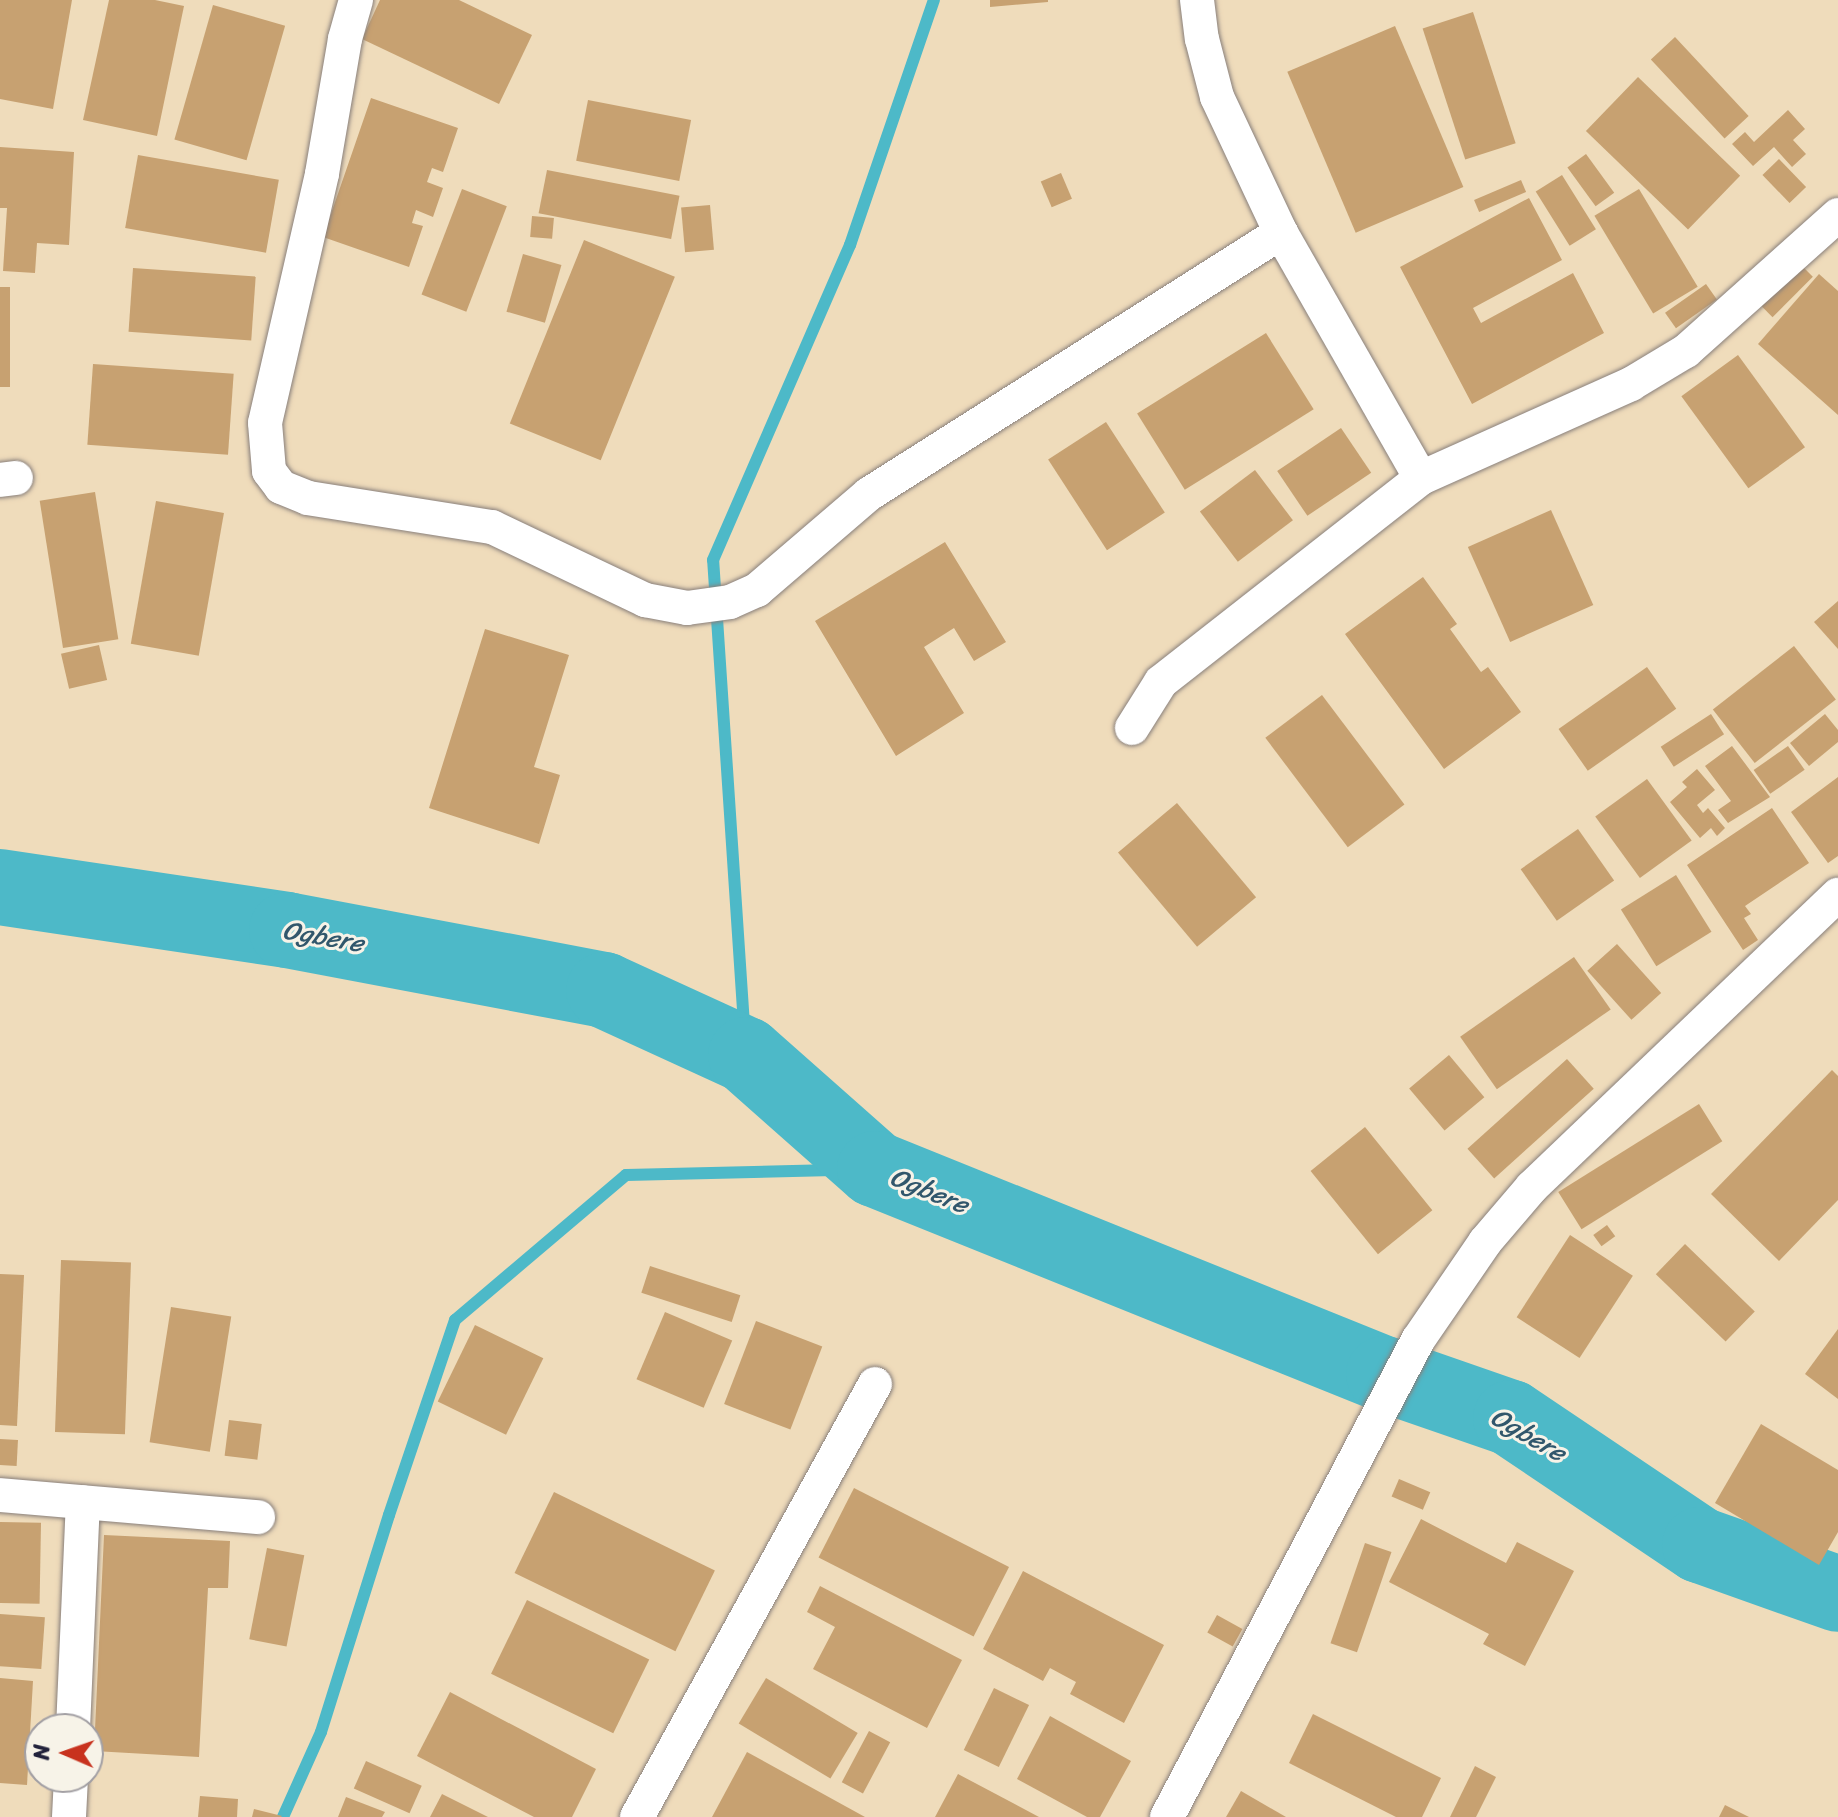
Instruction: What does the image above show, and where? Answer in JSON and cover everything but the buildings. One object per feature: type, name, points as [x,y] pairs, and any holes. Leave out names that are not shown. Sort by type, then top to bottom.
[{"type":"street","points":[[356,0],[345,39],[322,174],[265,423],[269,471],[281,487],[308,498],[492,527],[645,600],[687,608],[730,602],[757,590],[869,494],[1281,233]]},
{"type":"street","points":[[1197,0],[1217,97],[1281,233],[1421,478]]},
{"type":"street","points":[[1132,728],[1161,682],[1421,478],[1631,384],[1686,351],[1838,215]]},
{"type":"street","points":[[1167,1817],[1418,1340],[1485,1242],[1532,1187],[1838,895]]},
{"type":"street","points":[[637,1817],[875,1384]]},
{"type":"street","points":[[0,1495],[258,1517]]},
{"type":"street","points":[[74,1713],[83,1502]]},
{"type":"street","points":[[69,1817],[70,1793]]},
{"type":"waterway","points":[[746,1055],[713,560],[850,245],[934,0]]},
{"type":"waterway","name":"Ogbere","points":[[0,887],[287,930],[604,990],[746,1055],[875,1169],[1384,1374],[1511,1418],[1700,1545],[1838,1594]]},
{"type":"waterway","points":[[283,1817],[321,1732],[389,1515],[455,1320],[626,1175],[875,1169]]}]
